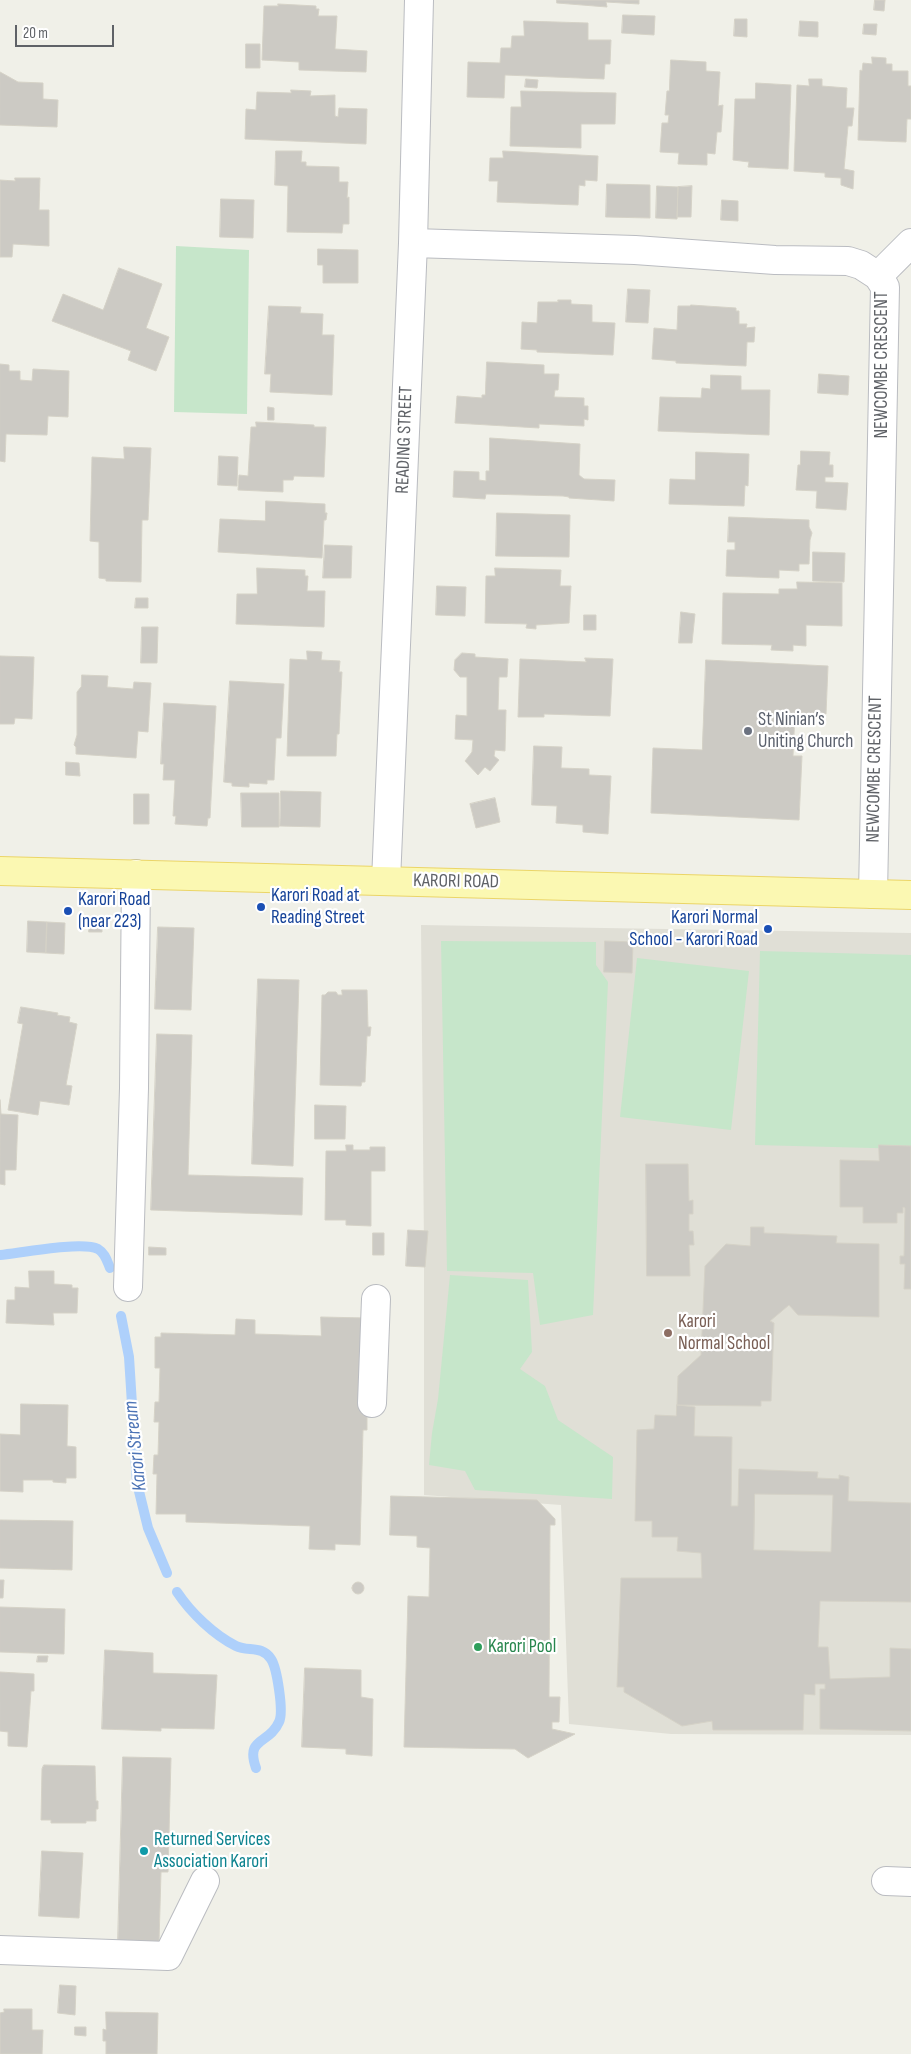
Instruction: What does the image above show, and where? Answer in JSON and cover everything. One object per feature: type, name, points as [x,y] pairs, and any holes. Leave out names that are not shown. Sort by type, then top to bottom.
[{"type":"main road","name":"KARORI ROAD","points":[[0,871],[911,895]]},
{"type":"street","name":"READING STREET","points":[[386,881],[413,243],[419,0]]},
{"type":"street","name":"NEWCOMBE CRESCENT","points":[[413,243],[635,250],[776,260],[848,261],[861,265],[878,276],[885,287],[873,894]]},
{"type":"street","points":[[878,276],[911,243]]},
{"type":"street","points":[[128,1287],[134,1088],[136,874]]},
{"type":"street","points":[[372,1403],[376,1299]]},
{"type":"street","points":[[0,1950],[168,1956],[205,1882]]},
{"type":"shaded area","name":"Karori Normal School","points":[[421,925],[911,933],[911,1735],[671,1734],[569,1724],[561,1505],[424,1495]]},
{"type":"green space","points":[[176,246],[249,250],[247,414],[174,412]]},
{"type":"green space","points":[[441,941],[596,942],[596,965],[608,982],[593,1315],[540,1325],[533,1273],[447,1271]]},
{"type":"green space","points":[[760,951],[911,955],[911,1149],[755,1145]]},
{"type":"green space","points":[[637,958],[749,971],[731,1130],[620,1117]]},
{"type":"green space","points":[[450,1275],[528,1280],[532,1352],[520,1369],[545,1386],[558,1420],[613,1457],[612,1499],[475,1490],[465,1471],[429,1465],[438,1399]]},
{"type":"building","points":[[557,0],[639,0],[639,4],[606,2],[607,7],[557,3]]},
{"type":"building","points":[[875,0],[885,0],[884,11],[874,10]]},
{"type":"building","points":[[278,4],[316,6],[316,9],[319,9],[318,16],[337,16],[335,49],[367,51],[366,72],[299,70],[299,62],[262,60],[264,6],[278,6]]},
{"type":"building","points":[[623,15],[655,16],[654,35],[622,33]]},
{"type":"building","points":[[735,19],[747,19],[747,37],[734,36]]},
{"type":"building","points":[[524,21],[588,23],[588,40],[611,40],[610,64],[605,64],[604,79],[505,75],[504,98],[467,97],[468,62],[500,63],[501,48],[511,48],[512,36],[524,36]]},
{"type":"building","points":[[800,21],[818,22],[818,37],[799,36]]},
{"type":"building","points":[[864,24],[877,24],[876,35],[863,34]]},
{"type":"building","points":[[246,44],[260,44],[260,68],[246,68]]},
{"type":"building","points":[[872,57],[886,58],[886,64],[892,64],[892,71],[908,71],[908,86],[911,86],[911,119],[907,119],[906,142],[858,140],[860,70],[862,71],[863,63],[872,64]]},
{"type":"building","points":[[671,60],[706,62],[706,71],[720,72],[718,106],[723,105],[721,132],[717,132],[715,154],[707,153],[707,165],[678,164],[679,153],[660,152],[662,123],[668,123],[669,115],[665,115]]},
{"type":"building","points":[[0,72],[18,82],[43,83],[43,99],[58,100],[57,127],[0,125]]},
{"type":"building","points":[[526,79],[538,80],[537,88],[525,87]]},
{"type":"building","points":[[809,79],[822,79],[822,86],[847,88],[846,108],[854,108],[852,126],[848,126],[844,169],[854,171],[853,189],[841,185],[841,178],[825,177],[825,173],[794,171],[797,85],[809,86]]},
{"type":"building","points":[[756,83],[791,85],[788,169],[748,167],[749,162],[733,160],[735,99],[755,99]]},
{"type":"building","points":[[291,90],[311,91],[310,96],[335,95],[335,116],[338,117],[339,108],[367,109],[366,144],[245,139],[246,109],[256,110],[257,92],[291,93]]},
{"type":"building","points":[[521,91],[616,93],[615,124],[581,124],[581,148],[510,146],[511,107],[521,107]]},
{"type":"building","points":[[276,151],[302,151],[301,162],[306,162],[306,166],[339,167],[339,182],[348,182],[347,198],[349,197],[349,224],[343,224],[342,233],[287,232],[288,186],[275,185]]},
{"type":"building","points":[[503,151],[598,156],[597,181],[585,180],[585,186],[579,185],[578,205],[497,202],[498,181],[489,181],[490,158],[503,158]]},
{"type":"building","points":[[15,178],[40,178],[39,210],[49,210],[49,246],[13,244],[12,257],[0,257],[0,180],[15,181]]},
{"type":"building","points":[[607,184],[650,185],[650,218],[606,217]]},
{"type":"building","points":[[657,186],[678,187],[677,219],[656,218]]},
{"type":"building","points":[[692,186],[691,217],[677,217],[678,187]]},
{"type":"building","points":[[221,199],[254,200],[253,238],[220,237]]},
{"type":"building","points":[[722,200],[738,201],[738,221],[721,220]]},
{"type":"building","points":[[318,249],[358,250],[358,283],[323,283],[323,265],[318,265]]},
{"type":"building","points":[[119,268],[162,284],[146,328],[169,337],[156,371],[128,360],[131,351],[52,321],[63,294],[103,310]]},
{"type":"building","points":[[628,289],[650,290],[648,323],[626,322]]},
{"type":"building","points":[[558,300],[571,300],[571,304],[592,305],[592,322],[615,323],[613,355],[537,352],[537,350],[521,349],[522,322],[537,323],[538,302],[558,302]]},
{"type":"building","points":[[269,306],[301,307],[300,313],[323,314],[322,335],[334,335],[332,395],[270,392],[271,374],[265,374]]},
{"type":"building","points":[[678,306],[736,308],[736,311],[739,311],[739,324],[747,324],[746,328],[755,327],[754,342],[747,342],[746,366],[676,363],[676,361],[652,359],[654,328],[677,330]]},
{"type":"building","points":[[487,362],[544,365],[544,374],[559,374],[558,390],[555,390],[554,397],[584,398],[584,406],[588,406],[588,420],[584,419],[584,426],[539,424],[539,428],[455,423],[457,396],[482,398],[482,395],[485,395]]},
{"type":"building","points":[[0,364],[9,365],[9,371],[20,371],[20,380],[32,381],[33,369],[69,371],[68,417],[48,416],[47,435],[6,434],[5,462],[0,461]]},
{"type":"building","points":[[819,374],[849,376],[848,395],[818,393]]},
{"type":"building","points":[[711,375],[741,376],[741,390],[770,390],[769,435],[658,431],[660,397],[701,398],[702,388],[710,389]]},
{"type":"building","points":[[268,407],[274,408],[274,420],[268,420]]},
{"type":"building","points":[[256,422],[326,427],[324,477],[294,476],[293,480],[283,480],[283,492],[238,490],[239,475],[248,476],[251,427],[256,427]]},
{"type":"building","points":[[490,438],[580,444],[579,475],[584,479],[615,480],[614,501],[563,496],[486,494],[485,499],[453,497],[454,471],[479,472],[479,480],[486,481],[486,471],[489,471]]},
{"type":"building","points":[[124,447],[151,448],[148,520],[142,520],[141,582],[106,581],[106,579],[99,578],[99,542],[90,541],[92,457],[124,459]]},
{"type":"building","points":[[801,451],[830,452],[829,465],[833,465],[833,477],[825,477],[825,482],[848,483],[846,510],[816,508],[817,491],[796,490]]},
{"type":"building","points":[[696,452],[749,454],[748,486],[745,485],[744,506],[669,504],[670,479],[695,480]]},
{"type":"building","points":[[219,456],[238,457],[237,486],[218,485]]},
{"type":"building","points":[[266,501],[325,504],[325,513],[327,513],[326,520],[324,520],[322,558],[218,552],[220,519],[265,521]]},
{"type":"building","points":[[497,513],[570,515],[569,557],[496,556]]},
{"type":"building","points":[[729,517],[809,520],[809,527],[812,533],[809,564],[799,564],[799,571],[779,570],[779,578],[726,576],[727,550],[735,550],[735,542],[728,542]]},
{"type":"building","points":[[325,545],[352,546],[351,578],[323,578]]},
{"type":"building","points":[[813,552],[845,553],[844,582],[813,581]]},
{"type":"building","points":[[257,568],[305,570],[305,576],[308,576],[307,591],[325,591],[324,627],[236,624],[237,594],[257,594]]},
{"type":"building","points":[[495,568],[561,570],[560,586],[571,586],[569,623],[536,625],[536,629],[526,628],[527,624],[485,623],[486,576],[495,576]]},
{"type":"building","points":[[797,582],[842,583],[842,626],[806,625],[806,646],[793,645],[793,651],[771,650],[772,645],[722,644],[723,593],[779,594],[779,589],[797,589]]},
{"type":"building","points":[[437,586],[466,587],[465,616],[436,615]]},
{"type":"building","points":[[136,598],[148,598],[148,608],[135,608]]},
{"type":"building","points":[[681,612],[695,614],[692,643],[679,643]]},
{"type":"building","points":[[584,615],[596,615],[596,630],[584,630]]},
{"type":"building","points":[[142,627],[158,627],[157,663],[141,663]]},
{"type":"building","points":[[307,651],[322,652],[321,660],[340,661],[339,672],[342,672],[336,756],[287,756],[290,659],[307,660]]},
{"type":"building","points":[[462,653],[475,654],[475,657],[508,659],[507,677],[499,677],[498,710],[506,710],[505,751],[495,750],[494,756],[499,760],[490,771],[485,767],[478,775],[465,761],[472,752],[473,740],[455,739],[456,715],[467,716],[467,677],[460,677],[454,670],[455,660]]},
{"type":"building","points":[[0,656],[34,657],[32,719],[15,718],[14,724],[0,724]]},
{"type":"building","points":[[585,658],[613,659],[610,716],[544,714],[544,717],[518,717],[520,659],[586,662]]},
{"type":"building","name":"St Ninian’s Uniting Church","points":[[706,660],[828,666],[826,714],[795,713],[793,756],[802,756],[799,820],[651,813],[653,748],[702,750]]},
{"type":"building","points":[[82,675],[108,676],[107,687],[133,689],[134,682],[151,683],[148,732],[138,731],[136,758],[76,754],[76,747],[74,745],[77,735],[77,692],[81,687]]},
{"type":"building","points":[[230,681],[284,684],[281,738],[276,738],[274,780],[267,780],[267,784],[249,783],[249,787],[232,786],[232,783],[224,782]]},
{"type":"building","points":[[164,703],[216,706],[210,818],[208,818],[207,826],[175,824],[176,816],[173,816],[175,780],[163,780],[164,764],[161,764]]},
{"type":"building","points":[[534,746],[562,747],[561,768],[589,769],[589,775],[611,776],[608,834],[583,832],[583,825],[556,823],[557,806],[532,805]]},
{"type":"building","points":[[66,762],[79,763],[80,776],[66,775]]},
{"type":"building","points":[[281,791],[321,792],[320,827],[280,826]]},
{"type":"building","points":[[241,793],[279,793],[279,827],[242,827]]},
{"type":"building","points":[[134,794],[149,794],[149,824],[134,824]]},
{"type":"building","points":[[495,798],[500,822],[476,828],[470,804]]},
{"type":"building","points":[[28,921],[47,922],[46,953],[27,952]]},
{"type":"building","points":[[89,921],[102,921],[102,932],[89,932]]},
{"type":"building","points":[[47,922],[65,923],[64,954],[46,953]]},
{"type":"building","points":[[158,927],[194,928],[191,1010],[155,1009]]},
{"type":"building","points":[[605,941],[633,942],[632,973],[604,972]]},
{"type":"building","points":[[258,979],[299,980],[293,1166],[252,1164]]},
{"type":"building","points":[[342,990],[367,990],[368,1027],[371,1027],[370,1036],[367,1036],[365,1082],[362,1082],[361,1086],[320,1085],[322,995],[328,992],[336,992],[338,995],[342,995]]},
{"type":"building","points":[[21,1007],[58,1013],[57,1015],[70,1017],[69,1022],[77,1024],[66,1085],[72,1086],[69,1105],[40,1101],[38,1115],[8,1110],[23,1024],[18,1023]]},
{"type":"building","points":[[157,1034],[192,1035],[188,1175],[303,1178],[302,1215],[151,1210]]},
{"type":"building","points":[[0,1100],[1,1114],[18,1115],[16,1170],[5,1170],[5,1185],[0,1184]]},
{"type":"building","points":[[315,1105],[346,1106],[345,1139],[315,1139]]},
{"type":"building","points":[[346,1145],[353,1145],[353,1150],[370,1150],[370,1147],[385,1147],[385,1171],[371,1171],[371,1226],[346,1225],[346,1220],[325,1220],[326,1151],[346,1151]]},
{"type":"building","points":[[879,1145],[911,1146],[911,1289],[904,1289],[905,1264],[900,1264],[900,1256],[904,1256],[905,1208],[903,1207],[903,1213],[897,1213],[897,1223],[863,1223],[863,1207],[840,1207],[840,1160],[879,1161]]},
{"type":"building","points":[[646,1164],[688,1164],[689,1201],[693,1200],[693,1214],[689,1214],[689,1231],[693,1231],[694,1245],[689,1245],[690,1276],[647,1276]]},
{"type":"building","points":[[751,1227],[764,1227],[764,1233],[837,1236],[836,1243],[879,1244],[879,1317],[798,1315],[789,1305],[770,1321],[774,1323],[771,1401],[761,1401],[761,1406],[677,1405],[678,1376],[701,1355],[705,1266],[726,1244],[750,1246]]},
{"type":"building","points":[[408,1230],[428,1231],[425,1267],[406,1266]]},
{"type":"building","points":[[373,1233],[384,1233],[384,1255],[373,1255]]},
{"type":"building","points":[[149,1247],[166,1248],[166,1255],[149,1255]]},
{"type":"building","points":[[29,1271],[54,1271],[54,1284],[72,1285],[72,1288],[78,1288],[77,1313],[53,1313],[54,1325],[6,1323],[7,1300],[15,1300],[15,1287],[29,1288]]},
{"type":"building","points":[[321,1317],[366,1318],[367,1430],[363,1430],[360,1545],[335,1544],[335,1550],[309,1549],[310,1526],[186,1522],[186,1514],[156,1514],[157,1474],[153,1474],[154,1455],[158,1455],[159,1422],[154,1422],[155,1402],[159,1402],[160,1368],[155,1368],[155,1337],[161,1337],[161,1333],[235,1335],[236,1319],[255,1320],[255,1334],[321,1336]]},
{"type":"building","points":[[21,1404],[68,1405],[67,1446],[76,1447],[76,1478],[66,1478],[66,1483],[53,1482],[53,1480],[23,1480],[23,1492],[0,1491],[0,1434],[20,1435]]},
{"type":"building","points":[[677,1405],[695,1407],[694,1436],[732,1437],[731,1506],[738,1506],[739,1469],[818,1472],[817,1478],[839,1479],[839,1475],[849,1477],[848,1501],[911,1503],[911,1602],[820,1601],[818,1647],[828,1647],[830,1679],[890,1677],[890,1648],[911,1649],[911,1731],[820,1729],[820,1689],[825,1689],[825,1684],[815,1684],[815,1695],[804,1694],[803,1730],[713,1730],[712,1721],[682,1726],[624,1692],[624,1687],[617,1687],[621,1578],[702,1578],[701,1553],[677,1551],[678,1537],[652,1537],[652,1521],[635,1521],[637,1430],[654,1429],[655,1415],[676,1416]]},
{"type":"building","points":[[755,1494],[833,1495],[831,1552],[754,1550]]},
{"type":"building","name":"Karori Pool","points":[[391,1496],[537,1500],[555,1519],[555,1525],[550,1525],[549,1697],[560,1697],[559,1722],[552,1722],[552,1729],[575,1734],[528,1758],[515,1749],[404,1747],[408,1596],[429,1597],[430,1548],[417,1547],[417,1536],[390,1535]]},
{"type":"building","points":[[0,1520],[73,1521],[72,1570],[0,1568]]},
{"type":"building","points":[[0,1580],[4,1580],[3,1598],[0,1598]]},
{"type":"building","points":[[358,1582],[364,1588],[358,1594],[352,1588]]},
{"type":"building","points":[[0,1607],[65,1609],[64,1654],[0,1652]]},
{"type":"building","points":[[105,1650],[153,1653],[153,1673],[217,1675],[214,1729],[161,1728],[161,1731],[102,1729]]},
{"type":"building","points":[[38,1656],[48,1656],[47,1662],[37,1662]]},
{"type":"building","points":[[305,1668],[361,1670],[361,1697],[373,1699],[372,1756],[346,1754],[346,1749],[302,1747]]},
{"type":"building","points":[[0,1672],[34,1674],[34,1691],[31,1691],[27,1747],[8,1746],[8,1732],[0,1731]]},
{"type":"building","name":"Returned Services Association Karori","points":[[123,1757],[171,1758],[168,1872],[161,1872],[159,1942],[118,1941]]},
{"type":"building","points":[[44,1765],[95,1766],[96,1801],[98,1801],[96,1821],[86,1821],[86,1823],[51,1823],[51,1820],[41,1820],[42,1769]]},
{"type":"building","points":[[42,1851],[83,1853],[79,1918],[39,1916]]},
{"type":"building","points":[[60,1985],[76,1986],[75,2015],[58,2013]]},
{"type":"building","points":[[4,2009],[32,2009],[32,2030],[43,2030],[42,2054],[0,2054],[0,2013],[4,2012]]},
{"type":"building","points":[[106,2012],[158,2013],[157,2054],[106,2054],[106,2041],[103,2041],[103,2029],[106,2030]]},
{"type":"building","points":[[75,2027],[86,2027],[86,2036],[75,2035]]},
{"type":"waterway","name":"Karori Stream","points":[[0,1255],[50,1248],[90,1247],[98,1249],[102,1253],[110,1268]]},
{"type":"waterway","name":"Karori Stream","points":[[121,1316],[129,1357],[137,1483],[148,1528],[167,1573]]},
{"type":"waterway","name":"Karori Stream","points":[[177,1592],[196,1615],[219,1636],[241,1648],[259,1650],[271,1659],[279,1690],[280,1717],[275,1729],[256,1746],[253,1758],[256,1768]]},
{"type":"place","name":"St Ninian’s Uniting Church","points":[[748,731]]},
{"type":"place","name":"Karori Road at Reading Street","points":[[261,907]]},
{"type":"place","name":"Karori Road (near 223)","points":[[68,911]]},
{"type":"place","name":"Karori Normal School - Karori Road","points":[[768,929]]},
{"type":"place","name":"Karori Normal School","points":[[668,1333]]},
{"type":"place","name":"Karori Pool","points":[[478,1647]]},
{"type":"place","name":"Returned Services Association Karori","points":[[144,1851]]}]
